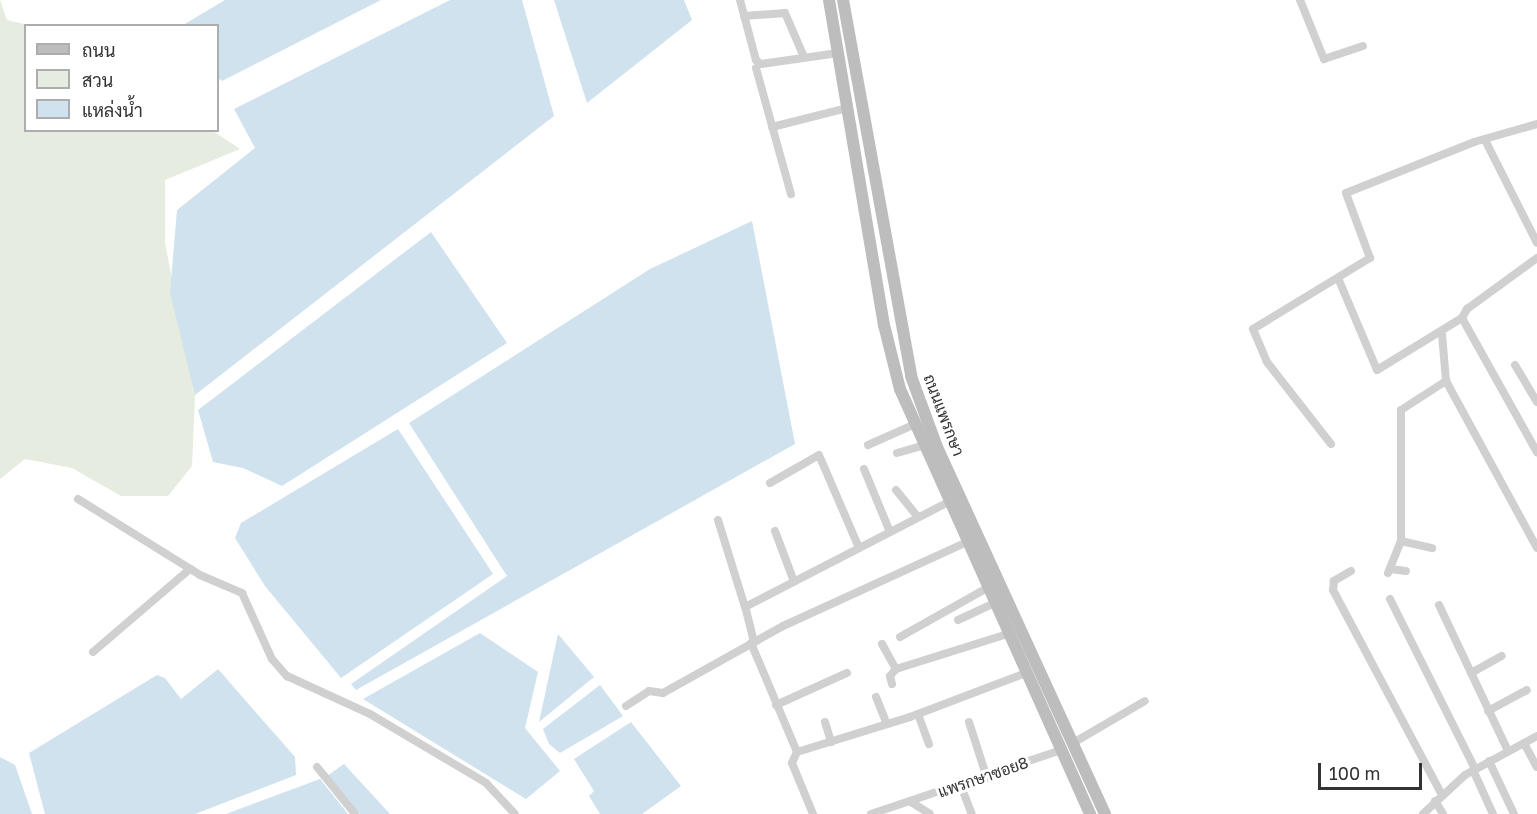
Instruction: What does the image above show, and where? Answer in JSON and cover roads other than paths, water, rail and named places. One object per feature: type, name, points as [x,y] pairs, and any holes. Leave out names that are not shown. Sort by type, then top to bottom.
[{"type":"main road","name":"ถนนแพรกษา","points":[[829,0],[884,325],[913,425],[1090,814]]},
{"type":"main road","name":"ถนนแพรกษา","points":[[843,0],[911,376],[938,447],[1105,814]]},
{"type":"main road","points":[[835,36],[848,33]]},
{"type":"street","points":[[740,0],[756,60],[838,53]]},
{"type":"street","points":[[1300,0],[1324,59],[1363,46]]},
{"type":"street","points":[[744,16],[785,13],[804,57]]},
{"type":"street","points":[[756,68],[791,194]]},
{"type":"street","points":[[772,127],[847,108]]},
{"type":"street","points":[[1331,444],[1267,362],[1253,329],[1370,256],[1346,193],[1485,140],[1537,124]]},
{"type":"street","points":[[1485,140],[1537,243]]},
{"type":"street","points":[[1338,278],[1377,370],[1442,334],[1462,318],[1467,309],[1537,258]]},
{"type":"street","points":[[1462,318],[1537,452]]},
{"type":"street","points":[[1442,334],[1446,381],[1537,548]]},
{"type":"street","points":[[1515,365],[1537,402]]},
{"type":"street","points":[[1406,571],[1389,571],[1404,541],[1401,410],[1446,381]]},
{"type":"street","points":[[867,445],[913,425]]},
{"type":"street","points":[[897,453],[922,446]]},
{"type":"street","points":[[770,483],[819,455],[859,549]]},
{"type":"street","points":[[864,469],[890,532]]},
{"type":"street","points":[[896,490],[918,517]]},
{"type":"street","points":[[78,499],[190,569],[242,593],[281,672],[370,714],[486,783],[515,814]]},
{"type":"street","points":[[745,607],[793,579],[859,549],[948,502]]},
{"type":"street","points":[[718,519],[745,607],[753,642],[776,705],[797,752],[792,763],[813,814]]},
{"type":"street","points":[[775,531],[793,579]]},
{"type":"street","points":[[1404,541],[1432,548]]},
{"type":"street","points":[[626,706],[649,691],[663,693],[753,642],[967,542]]},
{"type":"street","points":[[93,652],[190,569]]},
{"type":"street","points":[[1352,571],[1334,581],[1333,590],[1442,795]]},
{"type":"street","points":[[900,637],[987,588]]},
{"type":"street","points":[[1390,599],[1474,770],[1493,814]]},
{"type":"street","points":[[958,620],[994,603]]},
{"type":"street","points":[[1439,605],[1508,751]]},
{"type":"street","points":[[892,684],[890,676],[896,669],[1008,634]]},
{"type":"street","points":[[882,644],[896,669]]},
{"type":"street","points":[[1471,673],[1502,656]]},
{"type":"street","points":[[776,705],[847,673]]},
{"type":"street","points":[[797,752],[918,714],[1026,673]]},
{"type":"street","points":[[1488,711],[1527,690]]},
{"type":"street","points":[[876,697],[887,724]]},
{"type":"street","points":[[1073,743],[1145,701]]},
{"type":"street","points":[[918,714],[929,744]]},
{"type":"street","points":[[825,722],[831,742]]},
{"type":"street","points":[[969,722],[987,778]]},
{"type":"street","points":[[1423,814],[1435,801],[1474,770],[1537,736]]},
{"type":"street","points":[[1524,743],[1537,767]]},
{"type":"street","name":"แพรกษาซอย8","points":[[871,814],[987,778],[1061,750]]},
{"type":"street","points":[[1489,761],[1514,814]]},
{"type":"street","points":[[317,767],[355,814]]},
{"type":"street","points":[[961,786],[972,814]]},
{"type":"street","points":[[1435,801],[1443,814]]},
{"type":"street","points":[[911,802],[930,814]]},
{"type":"water","points":[[225,0],[381,0],[222,81],[219,79],[219,24],[185,24]]},
{"type":"water","points":[[450,0],[522,0],[554,116],[195,395],[170,293],[177,210],[255,148],[234,109]]},
{"type":"water","points":[[554,0],[684,0],[692,20],[587,103]]},
{"type":"water","points":[[752,221],[795,444],[356,690],[351,684],[507,576],[409,423],[650,269]]},
{"type":"water","points":[[431,232],[507,343],[282,486],[243,468],[213,462],[198,410]]},
{"type":"water","points":[[398,429],[493,574],[341,678],[265,586],[235,538],[241,523]]},
{"type":"water","points":[[480,633],[538,672],[525,728],[560,771],[526,799],[363,699]]},
{"type":"water","points":[[558,634],[594,677],[539,722]]},
{"type":"water","points":[[218,669],[295,757],[296,775],[195,814],[45,814],[29,753],[157,675],[165,678],[181,699]]},
{"type":"water","points":[[600,685],[623,716],[560,753],[549,744],[543,729]]},
{"type":"water","points":[[631,722],[681,786],[642,814],[600,814],[589,796],[594,791],[574,759]]},
{"type":"water","points":[[0,757],[15,765],[32,814],[0,814]]},
{"type":"water","points":[[344,764],[390,814],[360,814],[327,776]]},
{"type":"water","points":[[320,779],[348,814],[226,814]]}]
